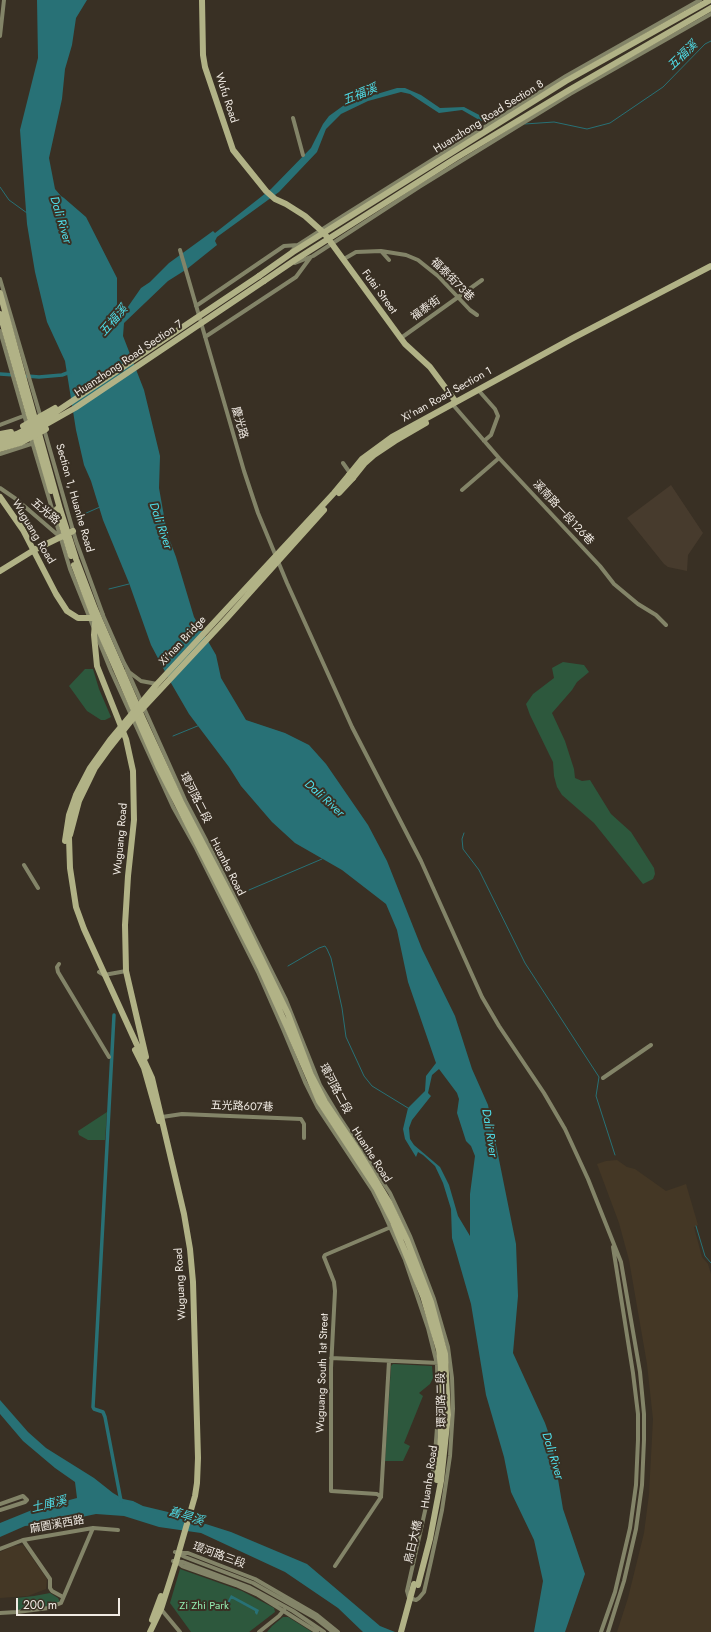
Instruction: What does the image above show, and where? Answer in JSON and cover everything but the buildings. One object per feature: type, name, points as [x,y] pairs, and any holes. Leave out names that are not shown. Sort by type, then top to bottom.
[{"type":"street","points":[[0,36],[4,0]]},
{"type":"street","name":"Wufu Road","points":[[202,0],[203,55],[205,67],[228,138],[233,150],[266,191],[275,199]]},
{"type":"street","name":"Huanzhong Road Section 8","points":[[259,276],[323,232],[486,128],[700,0]]},
{"type":"street","name":"Huanzhong Road Section 8","points":[[564,80],[710,0]]},
{"type":"street","name":"Huanzhong Road Section 8","points":[[264,282],[287,266],[331,241],[571,91],[711,8]]},
{"type":"street","name":"Huanzhong Road Section 8","points":[[205,337],[296,277],[310,258],[331,241],[502,131],[533,117],[571,91],[711,14]]},
{"type":"street","points":[[564,80],[571,91]]},
{"type":"street","points":[[293,118],[303,155]]},
{"type":"street","name":"Futai Street","points":[[275,199],[305,216],[331,241],[367,293],[410,350],[430,367],[455,404]]},
{"type":"street","name":"Huanzhong Road Section 8","points":[[196,306],[284,246],[298,244],[323,232]]},
{"type":"street","name":"Huanzhong Road Section 8","points":[[283,259],[298,244]]},
{"type":"street","name":"慶光路","points":[[180,250],[244,471],[258,513],[287,583],[352,727],[421,861],[482,997],[496,1022],[544,1093],[564,1129],[590,1183],[612,1241]]},
{"type":"street","points":[[382,251],[389,260]]},
{"type":"street","name":"福泰街73巷","points":[[344,259],[356,252],[382,251],[418,260],[438,276],[470,310],[477,315]]},
{"type":"street","name":"Huanzhong Road Section 8","points":[[287,266],[310,258]]},
{"type":"street","name":"Xi'nan Road Section 1","points":[[350,475],[384,448],[455,404],[564,343],[711,266]]},
{"type":"street","name":"Huanzhong Road Section 7","points":[[0,439],[17,434],[41,422],[259,276]]},
{"type":"street","name":"Section 1, Huanhe Road","points":[[0,279],[31,413]]},
{"type":"street","name":"福泰街","points":[[401,338],[482,280]]},
{"type":"street","name":"Huanzhong Road Section 7","points":[[0,444],[30,434],[43,427],[264,282]]},
{"type":"street","name":"Section 1, Huanhe Road","points":[[0,293],[39,441]]},
{"type":"street","name":"Section 1, Huanhe Road","points":[[0,314],[66,533],[95,619],[141,721]]},
{"type":"street","name":"Section 1, Huanhe Road","points":[[0,331],[31,413]]},
{"type":"street","points":[[0,434],[16,430],[118,370]]},
{"type":"street","points":[[0,449],[20,443],[37,435],[100,394],[121,377]]},
{"type":"street","points":[[478,392],[495,409],[498,416],[491,435],[484,440]]},
{"type":"street","name":"溪南路一段126巷","points":[[455,404],[499,458],[600,566],[614,584],[638,604],[656,615],[666,625]]},
{"type":"street","points":[[0,425],[31,413]]},
{"type":"street","points":[[0,454],[39,441]]},
{"type":"street","points":[[462,490],[499,458]]},
{"type":"street","points":[[343,463],[350,475]]},
{"type":"street","name":"Xi'nan Bridge","points":[[67,840],[69,815],[76,795],[90,768],[110,740],[157,684],[350,475]]},
{"type":"street","name":"Xi'nan Bridge","points":[[67,840],[78,801],[92,774],[108,750],[131,721],[227,618],[350,475]]},
{"type":"street","name":"五光路","points":[[0,488],[66,533]]},
{"type":"street","name":"Wuguang Road","points":[[0,497],[34,550],[56,594],[67,611],[78,618],[95,619],[98,666],[126,739],[133,771],[134,820],[125,925],[126,971],[146,1067],[181,1214],[186,1249],[189,1282],[194,1457],[190,1505]]},
{"type":"street","points":[[0,571],[34,550],[66,533]]},
{"type":"street","name":"Section 1, Huanhe Road","points":[[66,533],[95,619],[111,628],[141,721]]},
{"type":"street","points":[[95,619],[107,625],[129,672],[141,681],[157,684]]},
{"type":"street","name":"Huanhe Road","points":[[141,721],[182,804],[241,915],[290,1026],[318,1101],[376,1188],[393,1222],[423,1296],[443,1362],[442,1455]]},
{"type":"street","name":"環河路二段","points":[[141,721],[173,807],[196,848],[235,926],[290,1026],[298,1047],[338,1115],[390,1193],[434,1299],[448,1348],[443,1362],[438,1398],[435,1454],[427,1508],[407,1587],[407,1594],[412,1600],[419,1598],[424,1592],[446,1482],[453,1409],[443,1362],[434,1347],[418,1297],[391,1227],[372,1191],[318,1108],[305,1082],[298,1047]]},
{"type":"street","name":"Wuguang Road","points":[[67,840],[76,907],[102,974],[146,1067],[162,1117],[184,1214],[193,1282],[198,1470],[197,1483],[190,1505]]},
{"type":"street","points":[[24,865],[38,888]]},
{"type":"street","points":[[59,964],[57,967],[58,972],[109,1057]]},
{"type":"street","points":[[102,974],[126,971]]},
{"type":"street","points":[[603,1078],[651,1045]]},
{"type":"street","name":"五光路607巷","points":[[162,1117],[182,1114],[301,1119],[304,1124],[304,1138]]},
{"type":"street","name":"Wuguang South 1st Street","points":[[381,1497],[377,1494],[331,1491],[331,1358],[335,1288],[324,1257],[325,1255],[391,1227]]},
{"type":"street","points":[[601,1632],[615,1592],[630,1528],[636,1485],[638,1440],[638,1414],[634,1373],[612,1241]]},
{"type":"street","points":[[608,1632],[624,1581],[636,1529],[642,1485],[644,1440],[644,1414],[640,1372],[629,1302],[621,1262],[612,1241]]},
{"type":"street","points":[[331,1358],[443,1362]]},
{"type":"street","points":[[336,1566],[381,1497],[388,1361]]},
{"type":"street","name":"烏日大橋","points":[[401,1632],[423,1558],[442,1455]]},
{"type":"street","points":[[0,1504],[23,1496],[27,1500],[0,1510]]},
{"type":"street","points":[[150,1632],[175,1561],[190,1505]]},
{"type":"street","points":[[0,1613],[49,1608],[61,1603],[93,1528]]},
{"type":"street","name":"麻園溪西路","points":[[0,1549],[23,1540],[93,1528],[118,1530]]},
{"type":"street","points":[[23,1540],[50,1579],[50,1588],[52,1591],[63,1597]]},
{"type":"street","name":"環河路三段","points":[[177,1552],[188,1553],[255,1579],[289,1600],[333,1632]]},
{"type":"street","points":[[405,1632],[423,1558]]},
{"type":"street","name":"環河路三段","points":[[175,1561],[182,1566],[248,1590],[324,1632]]},
{"type":"street","points":[[259,1632],[284,1609],[289,1600]]},
{"type":"street","name":"環河路三段","points":[[289,1600],[317,1615],[338,1632]]},
{"type":"street","points":[[146,1632],[159,1607]]},
{"type":"street","points":[[159,1607],[180,1632]]},
{"type":"street","name":"環河路三段","points":[[284,1609],[317,1632]]},
{"type":"shaded area","points":[[671,485],[703,533],[688,555],[687,571],[668,567],[664,564],[627,518]]},
{"type":"shaded area","points":[[617,1160],[627,1167],[635,1169],[666,1191],[686,1184],[698,1225],[694,1227],[702,1257],[708,1264],[711,1274],[711,1632],[617,1632],[628,1598],[644,1533],[649,1494],[653,1419],[647,1364],[629,1260],[619,1223],[597,1164]]},
{"type":"shaded area","points":[[23,1545],[47,1579],[46,1589],[28,1596],[0,1598],[0,1552],[13,1546]]},
{"type":"green space","points":[[563,662],[584,665],[589,672],[577,682],[552,713],[565,741],[574,769],[575,778],[582,781],[590,780],[611,814],[631,832],[654,868],[655,874],[653,879],[643,884],[594,823],[562,795],[557,787],[554,776],[553,762],[526,704],[533,694],[554,678],[552,668]]},
{"type":"green space","points":[[85,669],[93,669],[99,689],[111,717],[105,720],[101,720],[87,711],[69,686]]},
{"type":"green space","points":[[107,1112],[105,1140],[88,1140],[79,1135],[78,1131]]},
{"type":"green space","points":[[393,1364],[432,1366],[433,1378],[430,1384],[419,1393],[423,1396],[404,1443],[410,1446],[403,1461],[385,1461],[391,1366]]},
{"type":"green space","name":"Zi Zhi Park","points":[[180,1569],[242,1591],[274,1608],[275,1612],[249,1632],[191,1632],[170,1603]]},
{"type":"green space","points":[[50,1593],[58,1598],[60,1602],[51,1606],[18,1611],[16,1598]]},
{"type":"green space","points":[[283,1617],[288,1617],[312,1632],[267,1632]]},
{"type":"water","name":"Dali River","points":[[37,0],[87,0],[76,18],[72,45],[65,69],[62,99],[49,158],[55,189],[86,217],[117,278],[117,318],[125,311],[141,288],[150,282],[169,263],[213,231],[215,233],[271,189],[311,148],[323,124],[329,116],[347,103],[397,88],[405,88],[421,95],[440,108],[464,107],[485,118],[481,121],[462,110],[439,113],[410,94],[401,92],[368,101],[341,114],[326,129],[317,152],[279,192],[217,237],[215,241],[217,245],[187,269],[168,281],[124,323],[123,336],[144,390],[160,456],[159,488],[167,533],[176,557],[194,617],[216,655],[221,678],[246,720],[285,733],[309,745],[326,764],[368,825],[387,861],[422,949],[455,1016],[472,1069],[488,1105],[516,1244],[518,1296],[513,1353],[545,1423],[552,1443],[563,1509],[585,1574],[565,1632],[534,1632],[543,1581],[534,1540],[511,1492],[504,1457],[486,1395],[471,1304],[452,1238],[451,1209],[443,1183],[435,1166],[418,1152],[416,1157],[405,1139],[403,1129],[408,1108],[425,1091],[426,1076],[436,1063],[408,982],[397,930],[386,904],[342,870],[295,843],[272,822],[241,786],[229,767],[189,714],[151,645],[129,583],[103,520],[91,481],[84,465],[76,430],[65,361],[47,322],[35,272],[27,224],[20,130],[38,58]],"holes":[[[439,1069],[457,1093],[459,1099],[457,1113],[466,1141],[471,1146],[475,1156],[470,1194],[470,1236],[458,1216],[449,1185],[440,1167],[414,1145],[410,1139],[409,1128],[412,1120],[431,1096],[428,1093],[432,1075]]]},
{"type":"water","points":[[0,1400],[28,1432],[46,1448],[94,1478],[123,1499],[231,1532],[307,1564],[380,1626],[395,1632],[363,1632],[338,1608],[285,1572],[201,1533],[159,1527],[124,1516],[96,1514],[53,1523],[25,1526],[0,1537],[0,1523],[32,1510],[77,1498],[75,1482],[55,1468],[23,1441],[0,1414]]},
{"type":"water","points":[[231,1595],[259,1610],[257,1615],[255,1611],[233,1599],[231,1599],[229,1604],[227,1603]]},
{"type":"waterway","name":"五福溪","points":[[525,124],[554,122],[587,129],[610,123],[663,87],[705,44],[711,41]]},
{"type":"waterway","name":"五福溪","points":[[482,119],[490,122]]},
{"type":"waterway","points":[[0,187],[9,200],[27,213]]},
{"type":"waterway","points":[[27,376],[39,377],[62,375],[70,372]]},
{"type":"waterway","points":[[0,374],[15,375]]},
{"type":"waterway","points":[[84,514],[100,507]]},
{"type":"waterway","points":[[109,589],[129,584]]},
{"type":"waterway","points":[[173,736],[200,725]]},
{"type":"waterway","points":[[464,833],[462,839],[463,849],[479,870],[525,963],[599,1077],[596,1096],[615,1155]]},
{"type":"waterway","points":[[249,890],[322,859]]},
{"type":"waterway","points":[[288,966],[325,946],[331,958],[342,1008],[346,1037],[364,1076],[372,1086],[408,1108]]},
{"type":"waterway","points":[[114,1015],[93,1407],[94,1409],[103,1412],[105,1417],[121,1501]]},
{"type":"waterway","points":[[696,1226],[705,1256],[711,1263]]},
{"type":"water label","name":"土庫溪","points":[[49,1505]]},
{"type":"water label","name":"舊旱溪","points":[[186,1517]]}]
